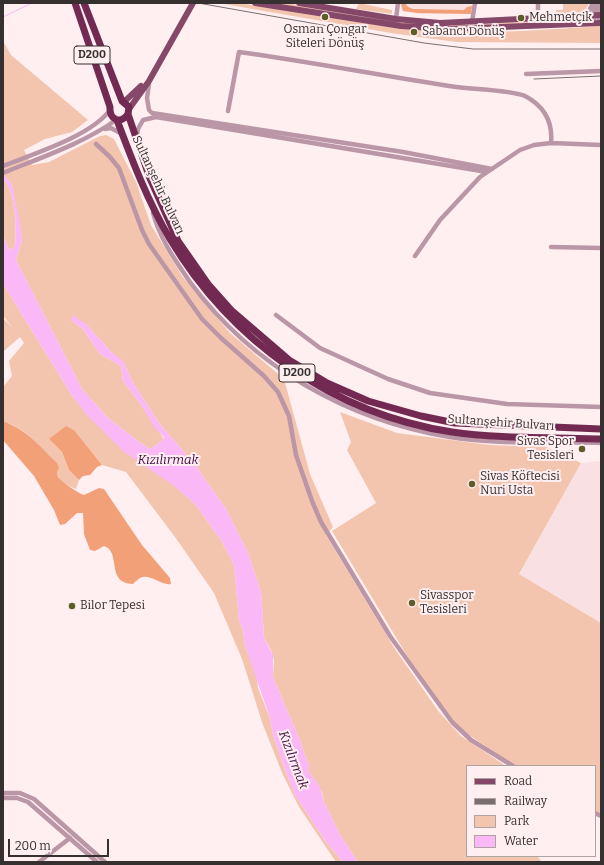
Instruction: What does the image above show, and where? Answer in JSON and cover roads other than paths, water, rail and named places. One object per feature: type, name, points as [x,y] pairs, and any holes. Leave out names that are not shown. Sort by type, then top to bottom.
[{"type":"highway","name":"Sultanşehir Bulvarı","points":[[75,3],[111,116],[117,120],[145,187],[170,240],[203,287],[226,314],[285,365],[324,390],[366,410],[452,432],[601,439]]},
{"type":"highway","name":"Sultanşehir Bulvarı","points":[[84,3],[123,102],[129,112],[149,176],[178,241],[208,284],[232,311],[289,360],[327,383],[368,401],[421,416],[455,423],[601,429]]},
{"type":"highway","points":[[110,109],[115,102],[123,102]]},
{"type":"highway","points":[[117,120],[124,119],[129,112]]},
{"type":"main road","points":[[129,112],[149,81],[189,3]]},
{"type":"main road","points":[[123,102],[147,79],[183,15],[193,3]]},
{"type":"main road","points":[[255,3],[401,26],[444,28],[598,23]]},
{"type":"main road","points":[[299,3],[396,19],[440,23],[598,15]]},
{"type":"street","points":[[396,19],[398,3]]},
{"type":"street","points":[[472,22],[475,3]]},
{"type":"street","points":[[538,3],[538,18]]},
{"type":"street","points":[[593,3],[598,15]]},
{"type":"street","points":[[583,16],[589,11],[593,3]]},
{"type":"street","points":[[598,23],[599,3]]},
{"type":"street","points":[[228,111],[239,52],[456,87],[523,95],[543,110],[547,117],[552,135],[551,143]]},
{"type":"street","points":[[526,74],[601,71]]},
{"type":"street","points":[[149,81],[147,98],[149,110],[152,113],[164,117],[487,172]]},
{"type":"street","points":[[99,122],[105,111],[106,98]]},
{"type":"street","points":[[3,166],[83,132],[99,122],[110,109]]},
{"type":"street","points":[[137,136],[138,129],[143,120],[151,117],[164,117],[402,152],[492,169]]},
{"type":"street","points":[[3,173],[64,150],[117,120]]},
{"type":"street","points":[[103,129],[111,128],[123,135]]},
{"type":"street","points":[[415,256],[440,220],[480,177],[520,150],[534,145],[551,143],[601,145]]},
{"type":"street","points":[[96,144],[119,168],[142,230],[198,314],[220,338],[264,376],[278,392],[289,416],[296,455],[312,501],[322,522],[390,636],[452,722],[472,740],[511,765]]},
{"type":"street","points":[[145,187],[157,226],[166,246],[202,297],[223,321],[249,345],[285,373],[309,388],[357,412],[386,422],[445,436],[488,440],[601,443]]},
{"type":"street","points":[[551,247],[601,248]]},
{"type":"street","points":[[276,315],[320,348],[388,379],[430,393],[507,404],[601,407]]},
{"type":"street","points":[[3,793],[20,793],[34,799],[105,862]]},
{"type":"street","points":[[3,798],[17,798],[28,802],[97,862]]},
{"type":"street","points":[[39,862],[70,838]]},
{"type":"water","name":"Kızılırmak","points":[[3,174],[12,185],[21,228],[22,240],[16,260],[82,389],[108,418],[139,442],[151,449],[164,439],[164,437],[154,427],[142,406],[123,381],[121,366],[100,354],[83,329],[71,320],[73,315],[86,324],[111,352],[123,361],[133,383],[159,423],[195,465],[226,509],[248,553],[261,592],[264,638],[273,655],[273,677],[309,764],[309,772],[320,787],[324,802],[340,835],[358,862],[343,862],[326,842],[295,795],[273,735],[270,718],[245,646],[243,630],[239,620],[234,565],[221,540],[195,504],[173,485],[123,451],[86,414],[73,397],[3,284],[3,235],[9,250],[15,247],[16,231],[13,201],[11,193],[3,179]]},
{"type":"waterway","points":[[3,17],[32,3]]},
{"type":"railway","points":[[198,3],[424,43],[473,49],[601,49]]},
{"type":"railway","points":[[534,79],[601,76]]},
{"type":"place","name":"Osman Çongar Siteleri Dönüş","points":[[325,17]]},
{"type":"place","name":"Mehmetçik","points":[[521,18]]},
{"type":"place","name":"Sabancı Dönüş","points":[[414,32]]},
{"type":"place","name":"Sivas Spor Tesisleri","points":[[582,449]]},
{"type":"place","name":"Sivas Köftecisi Nuri Usta","points":[[472,484]]},
{"type":"place","name":"Sivasspor Tesisleri","points":[[412,603]]},
{"type":"place","name":"Bilor Tepesi","points":[[72,606]]}]
